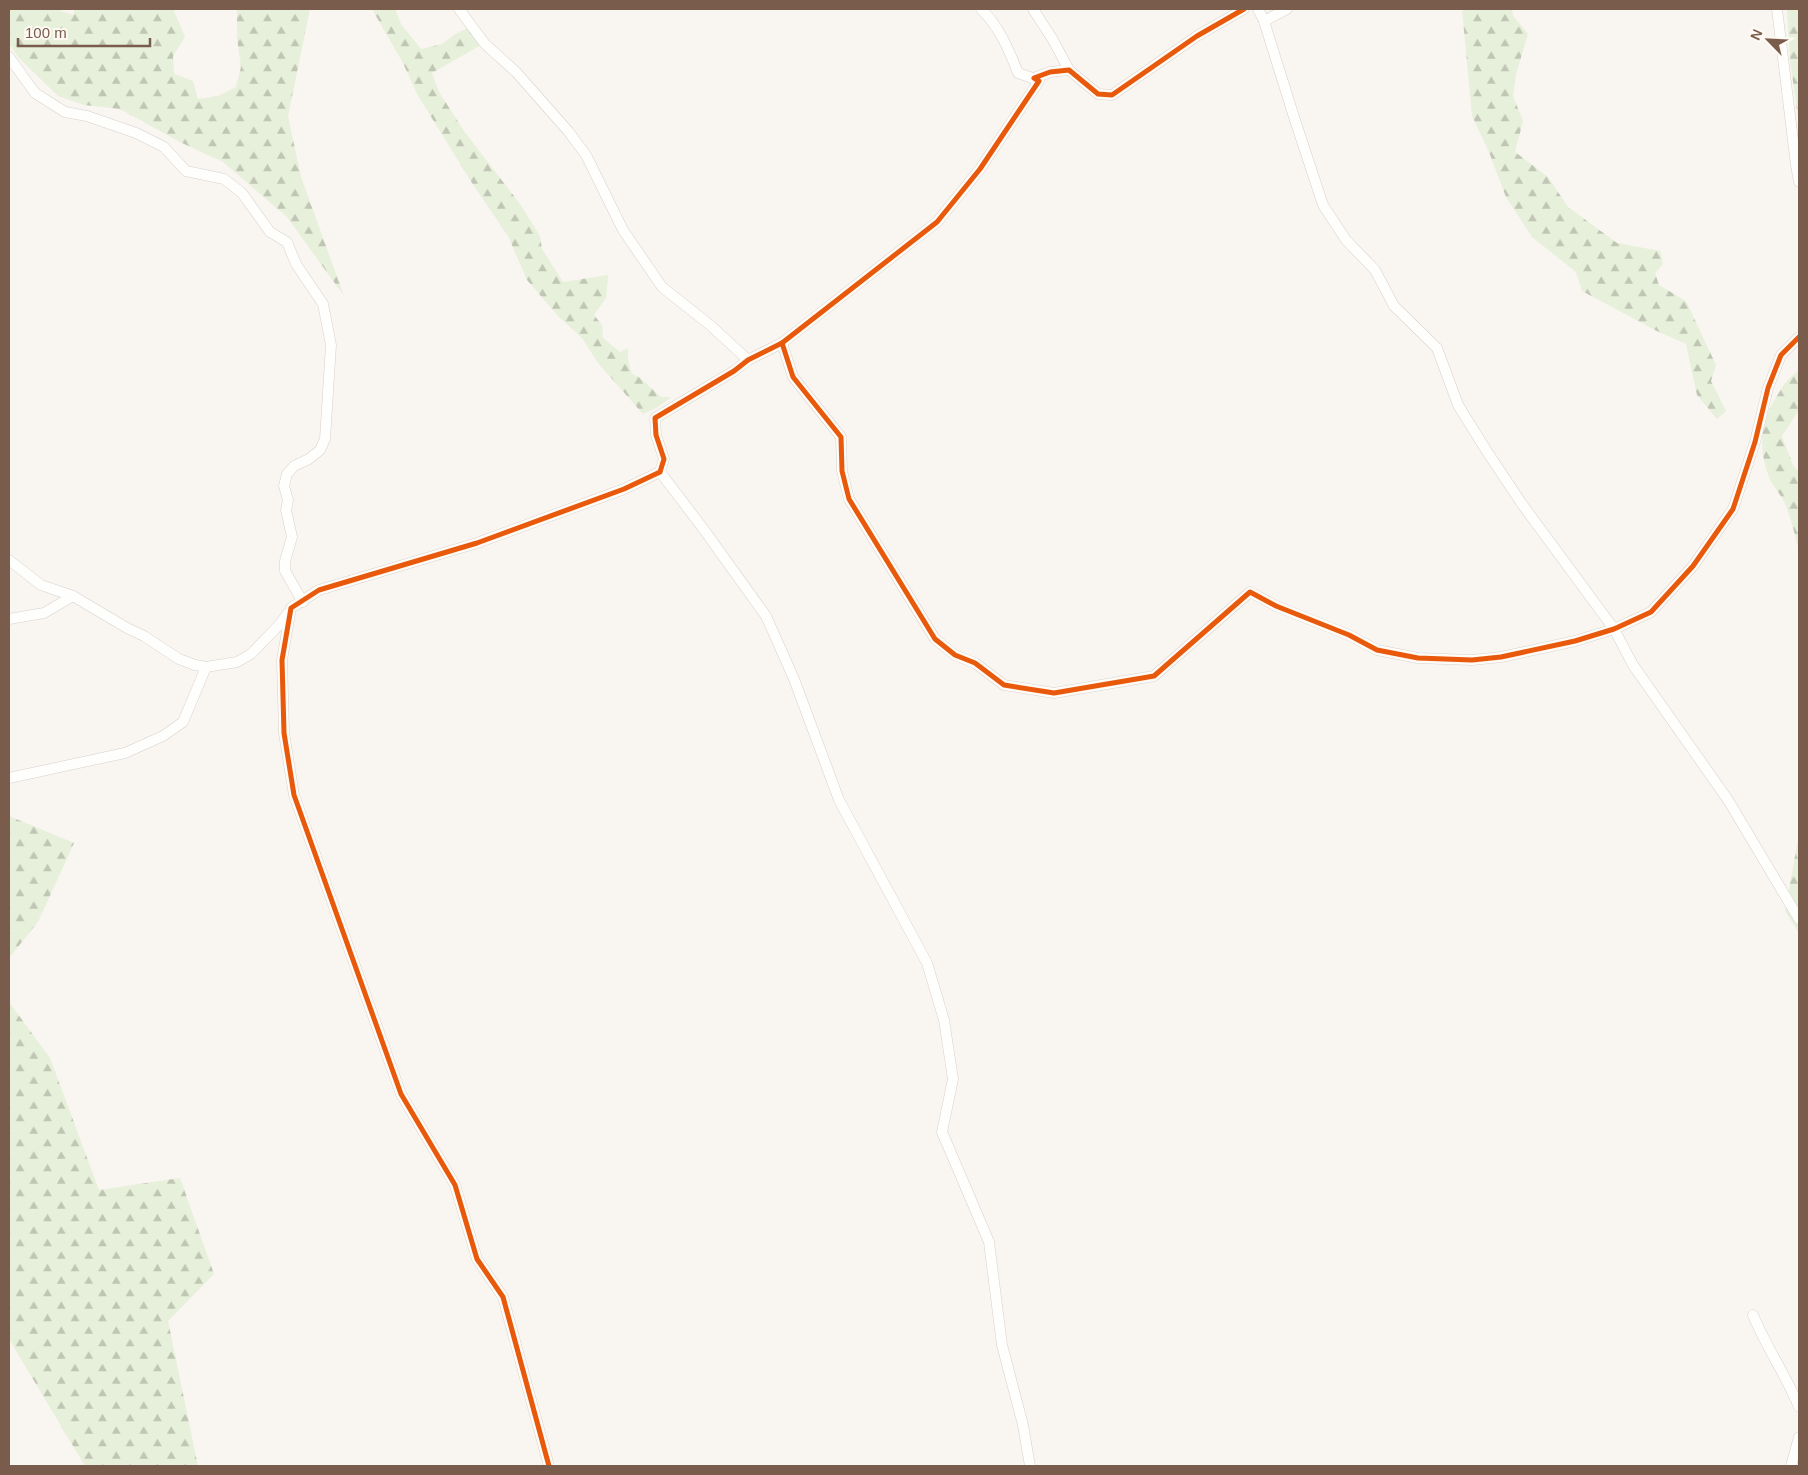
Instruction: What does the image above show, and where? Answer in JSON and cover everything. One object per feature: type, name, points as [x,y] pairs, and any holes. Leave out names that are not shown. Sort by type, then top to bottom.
[{"type":"street","points":[[459,9],[485,44],[516,72],[568,131],[586,155],[623,230],[662,287],[748,360]]},
{"type":"street","points":[[981,9],[988,16],[1008,47],[1018,73],[1039,81]]},
{"type":"street","points":[[1033,9],[1069,70],[1098,94],[1112,95],[1197,36],[1244,9]]},
{"type":"street","points":[[1258,9],[1264,21],[1324,205],[1346,240],[1375,270],[1394,306],[1437,348],[1458,405],[1486,450],[1522,504],[1614,629],[1633,665],[1728,800],[1799,919]]},
{"type":"street","points":[[1264,21],[1287,9]]},
{"type":"street","points":[[1777,9],[1799,182]]},
{"type":"street","points":[[9,57],[35,94],[65,112],[87,116],[136,133],[164,147],[186,171],[224,178],[242,193],[270,232],[287,242],[296,264],[324,304],[331,345],[326,439],[320,450],[309,459],[294,466],[287,474],[284,486],[288,500],[286,510],[292,537],[285,561],[285,571],[303,602]]},
{"type":"street","points":[[1039,81],[1034,78],[1050,72],[1069,70]]},
{"type":"street","points":[[9,560],[41,585],[73,596],[144,636],[179,659],[206,667],[237,662],[251,654],[280,624],[291,608],[303,602],[318,590],[477,543],[624,489],[660,472],[664,459],[656,435],[655,418],[734,371],[748,360],[782,343],[937,222],[980,169],[1039,81]]},
{"type":"street","points":[[782,343],[793,377],[841,437],[842,472],[849,500],[935,639],[955,655],[975,663],[1004,685],[1054,693],[1154,676],[1250,592],[1276,606],[1349,635],[1377,650],[1418,658],[1472,660],[1501,657],[1575,641],[1614,629],[1651,612],[1693,566],[1733,509],[1755,442],[1768,388],[1781,355],[1799,337]]},
{"type":"street","points":[[660,472],[766,616],[794,679],[839,800],[927,963],[944,1020],[953,1079],[942,1132],[989,1242],[1002,1345],[1023,1425],[1030,1466]]},
{"type":"street","points":[[9,619],[44,613],[73,596]]},
{"type":"street","points":[[291,608],[282,660],[284,733],[294,795],[401,1094],[455,1185],[477,1258],[503,1297],[549,1466]]},
{"type":"street","points":[[9,778],[90,759],[125,753],[163,736],[183,722],[206,667]]},
{"type":"street","points":[[1753,1315],[1760,1332],[1790,1385],[1799,1407]]},
{"type":"street","points":[[1791,1466],[1799,1437]]},
{"type":"street","points":[[1796,1466],[1799,1462]]},
{"type":"green space","points":[[9,9],[61,9],[61,11],[74,15],[74,9],[173,9],[185,37],[173,56],[174,74],[193,81],[198,99],[218,96],[236,87],[241,67],[237,38],[237,9],[310,9],[288,116],[301,177],[344,296],[287,217],[223,162],[182,143],[120,109],[84,105],[58,96],[19,58],[9,44]]},
{"type":"green space","points":[[372,9],[395,9],[401,24],[421,49],[442,44],[469,27],[481,45],[432,73],[439,92],[464,131],[520,204],[540,236],[542,249],[563,282],[608,275],[606,298],[594,315],[602,325],[603,338],[620,352],[628,348],[628,360],[632,374],[639,377],[661,397],[671,397],[658,407],[643,414],[598,363],[582,338],[558,316],[527,280],[508,236],[472,183],[417,94],[403,63]]},
{"type":"green space","points":[[1462,9],[1512,9],[1513,16],[1528,34],[1516,74],[1513,96],[1523,121],[1515,152],[1548,177],[1568,207],[1617,243],[1660,251],[1663,264],[1655,273],[1659,285],[1686,301],[1716,365],[1711,381],[1726,411],[1717,419],[1697,395],[1686,344],[1657,331],[1582,291],[1576,272],[1532,237],[1506,197],[1489,152],[1472,116]]},
{"type":"green space","points":[[1787,9],[1799,9],[1799,125],[1790,60]]},
{"type":"green space","points":[[1799,371],[1799,410],[1782,436],[1793,465],[1799,472],[1799,551],[1786,506],[1772,484],[1765,467],[1762,446],[1764,425],[1771,406],[1786,382]]},
{"type":"green space","points":[[9,816],[74,843],[38,922],[9,958]]},
{"type":"green space","points":[[1799,834],[1799,933],[1785,911]]},
{"type":"green space","points":[[9,1002],[50,1058],[99,1190],[180,1178],[214,1274],[168,1321],[198,1466],[85,1466],[9,1339]]},
{"type":"cycle path","points":[[549,1466],[503,1297],[477,1259],[455,1185],[401,1094],[294,795],[284,733],[282,660],[291,608],[319,590],[477,543],[624,489],[660,472],[664,459],[656,435],[655,418],[734,371],[748,360],[782,343],[937,222],[980,169],[1039,81],[1034,78],[1050,72],[1069,70],[1098,94],[1112,95],[1197,36],[1244,9]]},
{"type":"cycle path","points":[[782,343],[793,377],[841,437],[842,471],[849,499],[935,639],[955,655],[975,663],[1004,685],[1054,693],[1154,676],[1250,592],[1276,606],[1349,635],[1377,650],[1418,658],[1472,660],[1501,657],[1575,641],[1614,629],[1651,612],[1693,566],[1733,509],[1755,442],[1768,388],[1781,355],[1799,337]]}]
